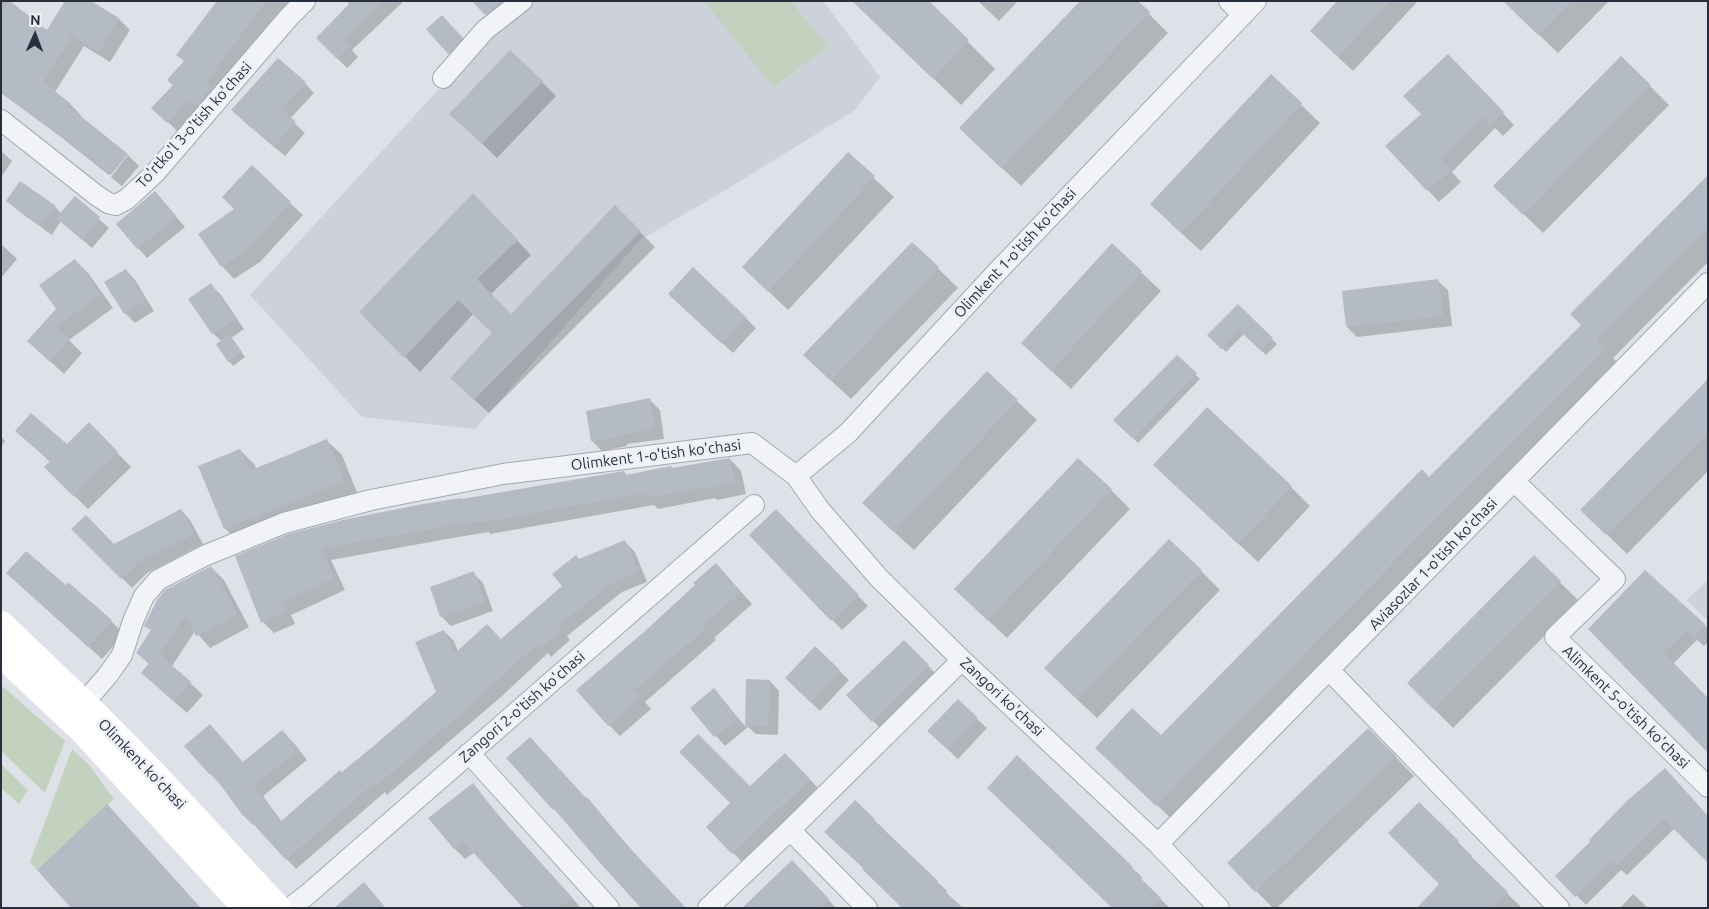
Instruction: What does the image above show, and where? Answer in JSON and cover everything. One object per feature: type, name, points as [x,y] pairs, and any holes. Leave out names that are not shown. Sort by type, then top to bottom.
[{"type":"main road","name":"Olimkent ko'chasi","points":[[1,625],[84,704],[153,774],[277,908]]},
{"type":"main road","name":"Olimkent ko'chasi","points":[[1,653],[83,730],[247,908]]},
{"type":"street","name":"To'rtko'l 3-o'tish ko'chasi","points":[[1,120],[96,195],[108,203],[116,205],[127,199],[155,173],[289,17],[305,1]]},
{"type":"street","points":[[443,78],[485,30],[522,1]]},
{"type":"street","name":"Olimkent 1-o'tish ko'chasi","points":[[84,704],[108,675],[122,654],[144,596],[158,580],[204,556],[284,523],[371,500],[503,474],[752,443],[796,476],[848,433],[1242,6]]},
{"type":"street","name":"Aviasozlar 1-o'tish ko'chasi","points":[[1158,844],[1708,283]]},
{"type":"street","name":"Zangori ko'chasi","points":[[796,476],[820,510],[878,577],[962,660],[1158,844],[1219,908]]},
{"type":"street","name":"Alimkent 5-o'tish ko'chasi","points":[[1514,481],[1615,580],[1554,637],[1708,787]]},
{"type":"street","name":"Zangori 2-o'tish ko'chasi","points":[[290,908],[754,505]]},
{"type":"street","points":[[708,908],[962,660]]},
{"type":"street","points":[[1329,670],[1559,908]]},
{"type":"street","points":[[469,753],[609,908]]},
{"type":"street","points":[[790,830],[867,908]]},
{"type":"shaded area","points":[[533,1],[823,1],[880,77],[855,110],[729,188],[640,240],[475,429],[362,417],[250,295],[493,30]]},
{"type":"shaded area","points":[[1708,580],[1708,621],[1687,600]]},
{"type":"green space","points":[[704,1],[790,1],[829,46],[773,87]]},
{"type":"green space","points":[[1,685],[65,741],[45,793],[1,751]]},
{"type":"green space","points":[[72,749],[90,766],[114,799],[37,870],[30,862]]},
{"type":"green space","points":[[1,764],[28,790],[19,804],[1,788]]},
{"type":"building","points":[[10,1],[47,30],[65,1],[91,1],[119,18],[99,52],[72,35],[43,82],[70,103],[68,106],[128,154],[111,175],[1,92],[1,13]]},
{"type":"building","points":[[217,1],[266,1],[206,82],[212,88],[195,106],[189,100],[167,123],[151,108],[173,85],[167,80],[184,61],[176,55]]},
{"type":"building","points":[[352,1],[383,1],[343,40],[350,46],[337,59],[316,38]]},
{"type":"building","points":[[472,1],[502,1],[485,15]]},
{"type":"building","points":[[852,1],[929,1],[969,40],[933,79]]},
{"type":"building","points":[[1080,1],[1138,1],[1150,12],[1001,168],[959,128]]},
{"type":"building","points":[[1337,1],[1390,1],[1338,57],[1310,31]]},
{"type":"building","points":[[1503,1],[1571,1],[1538,35]]},
{"type":"building","points":[[442,15],[463,38],[448,54],[426,29]]},
{"type":"building","points":[[510,50],[543,81],[482,144],[449,114]]},
{"type":"building","points":[[1448,54],[1504,112],[1490,125],[1483,117],[1441,159],[1451,170],[1427,191],[1385,146],[1421,114],[1403,96]]},
{"type":"building","points":[[1621,56],[1651,85],[1523,215],[1493,186]]},
{"type":"building","points":[[278,58],[306,82],[281,109],[296,122],[274,147],[231,110]]},
{"type":"building","points":[[1271,74],[1302,103],[1181,233],[1150,204]]},
{"type":"building","points":[[848,152],[875,176],[768,292],[742,267]]},
{"type":"building","points":[[252,165],[291,202],[247,249],[221,267],[198,234],[234,209],[222,197]]},
{"type":"building","points":[[1708,175],[1708,227],[1596,340],[1605,349],[1454,500],[1156,806],[1095,748],[1132,708],[1161,735],[1422,469],[1429,477],[1581,325],[1570,314]]},
{"type":"building","points":[[20,181],[56,206],[41,226],[6,201]]},
{"type":"building","points":[[155,191],[177,217],[137,249],[116,224]]},
{"type":"building","points":[[473,193],[518,240],[477,279],[511,314],[615,205],[641,231],[474,400],[450,378],[492,333],[458,300],[404,358],[359,312]]},
{"type":"building","points":[[75,196],[100,217],[82,240],[56,218]]},
{"type":"building","points":[[912,242],[939,267],[831,381],[803,355]]},
{"type":"building","points":[[1112,243],[1142,271],[1051,371],[1021,343]]},
{"type":"building","points":[[75,259],[101,294],[56,327],[70,339],[50,362],[27,341],[56,309],[39,285]]},
{"type":"building","points":[[693,267],[747,318],[722,344],[668,294]]},
{"type":"building","points":[[126,269],[145,301],[124,314],[104,282]]},
{"type":"building","points":[[1438,279],[1443,316],[1346,327],[1342,291]]},
{"type":"building","points":[[211,283],[235,319],[212,334],[188,299]]},
{"type":"building","points":[[1238,304],[1273,338],[1261,351],[1239,330],[1221,349],[1207,335]]},
{"type":"building","points":[[230,335],[242,352],[228,362],[216,344]]},
{"type":"building","points":[[1177,355],[1197,373],[1133,439],[1113,420]]},
{"type":"building","points":[[987,371],[1018,400],[894,532],[862,503]]},
{"type":"building","points":[[1708,379],[1708,432],[1606,535],[1580,510]]},
{"type":"building","points":[[650,398],[655,429],[591,441],[586,411]]},
{"type":"building","points":[[1207,407],[1292,486],[1238,544],[1153,465]]},
{"type":"building","points":[[31,413],[67,444],[89,422],[118,452],[73,496],[44,467],[50,461],[15,431]]},
{"type":"building","points":[[327,439],[344,481],[224,529],[198,466],[240,449],[249,471]]},
{"type":"building","points":[[730,458],[735,483],[645,498],[644,493],[321,549],[334,578],[281,603],[285,612],[261,623],[235,556],[288,534],[347,519],[423,504],[624,471],[626,475],[671,466],[672,468]]},
{"type":"building","points":[[1078,458],[1112,489],[987,620],[954,589]]},
{"type":"building","points":[[181,509],[194,534],[137,563],[121,579],[71,529],[86,515],[114,544]]},
{"type":"building","points":[[776,509],[859,595],[831,621],[749,535]]},
{"type":"building","points":[[1169,539],[1202,570],[1077,699],[1044,668]]},
{"type":"building","points":[[625,540],[638,572],[612,583],[558,626],[562,630],[541,648],[537,644],[472,704],[376,786],[374,783],[286,860],[245,815],[243,816],[212,773],[210,775],[184,746],[210,724],[243,762],[282,730],[299,749],[254,786],[280,822],[340,770],[342,772],[376,744],[436,692],[415,642],[444,630],[454,654],[487,624],[501,639],[562,586],[552,574],[576,555],[579,559]]},
{"type":"building","points":[[26,551],[66,585],[68,582],[112,620],[88,647],[6,573]]},
{"type":"building","points":[[1534,555],[1561,581],[1433,709],[1407,683]]},
{"type":"building","points":[[716,563],[741,592],[703,625],[706,628],[635,690],[641,697],[608,726],[576,690],[645,631]]},
{"type":"building","points":[[211,566],[237,614],[196,636],[185,616],[159,654],[191,682],[174,701],[141,673],[150,662],[136,653],[151,630],[144,626],[157,600],[165,590]]},
{"type":"building","points":[[1645,570],[1705,624],[1694,638],[1686,631],[1664,653],[1708,698],[1708,753],[1588,629]]},
{"type":"building","points":[[474,571],[484,602],[440,617],[430,587]]},
{"type":"building","points":[[904,640],[929,665],[872,722],[846,695]]},
{"type":"building","points":[[815,646],[840,670],[810,702],[785,678]]},
{"type":"building","points":[[746,679],[770,680],[768,726],[745,725]]},
{"type":"building","points":[[714,688],[738,718],[714,737],[690,708]]},
{"type":"building","points":[[958,699],[978,718],[948,750],[927,731]]},
{"type":"building","points":[[1368,728],[1396,756],[1255,892],[1227,863]]},
{"type":"building","points":[[698,734],[750,786],[785,753],[810,779],[732,854],[706,827],[730,803],[679,752]]},
{"type":"building","points":[[530,737],[587,797],[627,845],[686,908],[641,908],[554,809],[506,758]]},
{"type":"building","points":[[1017,755],[1133,867],[1131,869],[1161,898],[1152,908],[1112,908],[987,788]]},
{"type":"building","points":[[1665,768],[1708,816],[1708,863],[1664,819],[1616,866],[1611,861],[1575,897],[1555,876],[1590,842],[1589,840],[1628,800]]},
{"type":"building","points":[[473,783],[503,821],[572,897],[559,908],[523,908],[464,842],[454,849],[428,818]]},
{"type":"building","points":[[855,800],[963,908],[902,908],[824,832]]},
{"type":"building","points":[[1419,802],[1459,841],[1457,843],[1508,892],[1493,908],[1417,908],[1439,884],[1388,833]]},
{"type":"building","points":[[107,804],[201,908],[71,908],[37,870]]},
{"type":"building","points":[[792,860],[829,899],[820,908],[742,908]]},
{"type":"building","points":[[364,882],[386,908],[334,908]]}]
